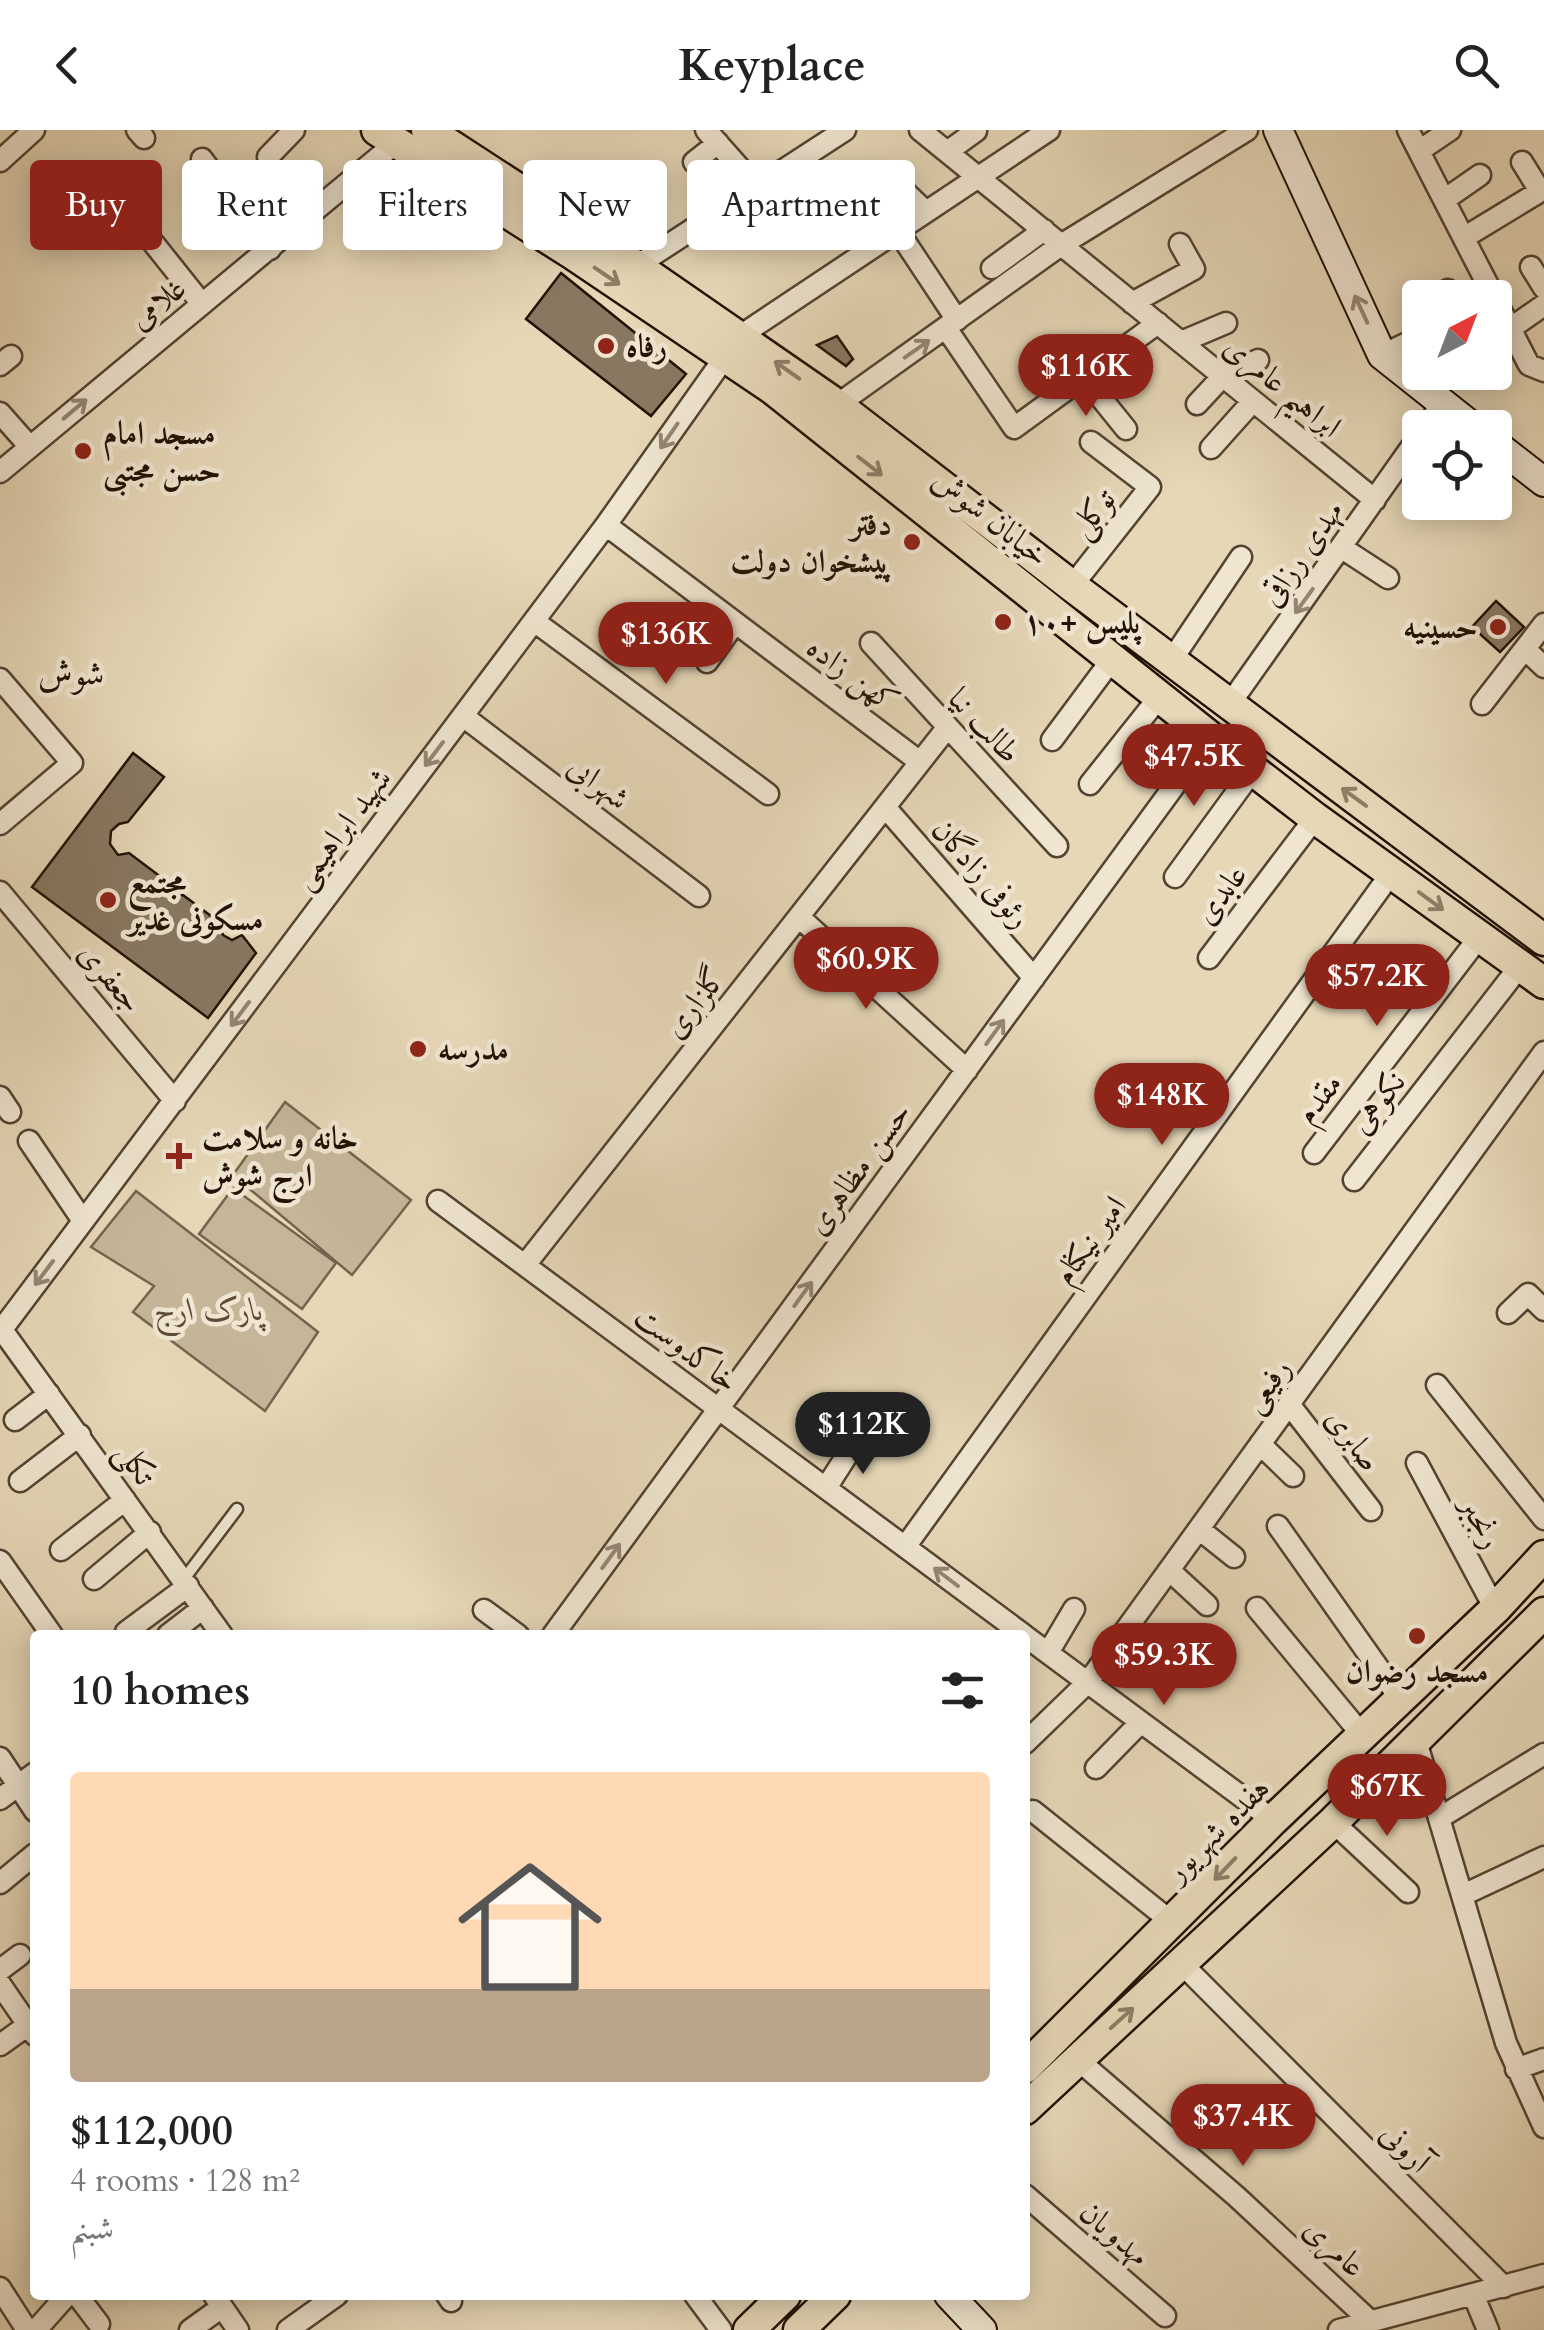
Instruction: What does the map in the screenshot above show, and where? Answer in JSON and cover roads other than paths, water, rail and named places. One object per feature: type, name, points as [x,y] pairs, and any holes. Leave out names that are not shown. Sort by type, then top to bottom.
[{"type":"main road","name":"خیابان شوش","points":[[427,130],[636,266],[733,346],[772,389],[1210,737],[1532,974]]},
{"type":"main road","name":"خیابان شوش","points":[[387,136],[574,254],[837,405],[1171,662],[1540,930]]},
{"type":"main road","name":"هفده شهریور","points":[[1030,2063],[1274,1820],[1495,1609],[1544,1556]]},
{"type":"main road","points":[[1030,2104],[1333,1822],[1544,1614]]},
{"type":"main road","points":[[749,2330],[780,2300]]},
{"type":"main road","points":[[799,2330],[830,2300]]},
{"type":"street","points":[[0,161],[34,130]]},
{"type":"street","points":[[268,157],[294,130]]},
{"type":"street","points":[[804,130],[819,147]]},
{"type":"street","points":[[799,160],[845,130]]},
{"type":"street","name":"ابراهیم عامری","points":[[920,130],[1376,500]]},
{"type":"street","points":[[915,219],[1049,130]]},
{"type":"street","points":[[837,405],[1061,245],[1247,130]]},
{"type":"street","points":[[1278,130],[1382,355],[1451,410]]},
{"type":"street","points":[[1408,130],[1486,280]]},
{"type":"street","points":[[1419,151],[1450,130]]},
{"type":"street","points":[[948,152],[976,131]]},
{"type":"street","name":"غلامی","points":[[323,197],[387,136]]},
{"type":"street","points":[[695,160],[712,137],[733,160]]},
{"type":"street","points":[[1465,237],[1542,190],[1522,162]]},
{"type":"street","points":[[1444,200],[1480,175]]},
{"type":"street","points":[[915,201],[926,212]]},
{"type":"street","points":[[992,268],[1044,230]]},
{"type":"street","points":[[636,266],[687,233]]},
{"type":"street","points":[[1132,302],[1194,268],[1180,244]]},
{"type":"street","points":[[159,250],[202,304]]},
{"type":"street","name":"غلامی","points":[[0,472],[268,250]]},
{"type":"street","points":[[733,346],[871,250]]},
{"type":"street","points":[[909,250],[1014,428],[1158,323]]},
{"type":"street","points":[[1531,267],[1544,288]]},
{"type":"street","points":[[1512,327],[1544,305]]},
{"type":"street","points":[[1182,342],[1226,323]]},
{"type":"street","points":[[1512,332],[1529,364],[1544,371]]},
{"type":"street","name":"شهید ابراهیمی","points":[[1,1329],[606,525],[733,346]]},
{"type":"street","points":[[1382,355],[1402,346]]},
{"type":"street","points":[[1067,356],[1126,430]]},
{"type":"street","points":[[1196,404],[1223,376],[1258,360]]},
{"type":"street","points":[[1212,448],[1253,401]]},
{"type":"street","points":[[1438,410],[1442,403]]},
{"type":"street","points":[[0,413],[30,447]]},
{"type":"street","name":"توکلی","points":[[1072,586],[1150,488],[1091,442]]},
{"type":"street","points":[[1512,457],[1544,482]]},
{"type":"street","name":"مهدی رزاقی","points":[[1229,704],[1402,462]]},
{"type":"street","name":"کهن زاده","points":[[606,525],[920,762]]},
{"type":"street","points":[[1342,548],[1388,578]]},
{"type":"street","points":[[1171,662],[1241,557]]},
{"type":"street","points":[[534,620],[768,794]]},
{"type":"street","points":[[707,662],[735,623]]},
{"type":"street","points":[[1482,704],[1544,624]]},
{"type":"street","name":"طالب نیا","points":[[871,643],[1057,846]]},
{"type":"street","points":[[1525,649],[1544,667]]},
{"type":"street","points":[[1052,740],[1113,658]]},
{"type":"street","points":[[0,679],[72,763],[0,824]]},
{"type":"street","points":[[1090,784],[1160,696]]},
{"type":"street","name":"شهرابی","points":[[463,716],[699,896]]},
{"type":"street","name":"گلزاری","points":[[525,1265],[947,728]]},
{"type":"street","name":"حسن مظاهری","points":[[557,1630],[1210,737]]},
{"type":"street","points":[[1176,877],[1253,770]]},
{"type":"street","name":"رئوفی زادگان","points":[[885,807],[1034,978]]},
{"type":"street","name":"عابدی","points":[[1209,958],[1315,818]]},
{"type":"street","name":"امیر نیکنام","points":[[906,1547],[1392,872]]},
{"type":"street","name":"جعفری","points":[[0,892],[175,1101]]},
{"type":"street","points":[[799,917],[967,1070]]},
{"type":"street","name":"مقدم","points":[[1314,1153],[1480,936]]},
{"type":"street","name":"نکوهی","points":[[1354,1180],[1532,974]]},
{"type":"street","name":"رفیعی","points":[[1030,1737],[1088,1682],[1544,1052]]},
{"type":"street","points":[[29,1140],[83,1221]]},
{"type":"street","name":"خاکدوست","points":[[438,1201],[1017,1630]]},
{"type":"street","points":[[1508,1313],[1528,1294],[1544,1310]]},
{"type":"street","name":"تکلی","points":[[1,1329],[218,1630]]},
{"type":"street","points":[[1437,1385],[1544,1519]]},
{"type":"street","points":[[15,1420],[49,1394]]},
{"type":"street","name":"صابری","points":[[1289,1404],[1371,1510]]},
{"type":"street","points":[[20,1480],[80,1436]]},
{"type":"street","points":[[826,1488],[858,1438]]},
{"type":"street","points":[[1260,1444],[1294,1476]]},
{"type":"street","name":"رنجبر","points":[[1417,1464],[1495,1609]]},
{"type":"street","points":[[61,1550],[126,1500]]},
{"type":"street","points":[[1278,1526],[1401,1700]]},
{"type":"street","points":[[1198,1529],[1234,1557]]},
{"type":"street","points":[[94,1579],[150,1532]]},
{"type":"street","points":[[0,1561],[48,1630]]},
{"type":"street","points":[[1169,1570],[1208,1605]]},
{"type":"street","points":[[128,1630],[186,1582]]},
{"type":"street","points":[[174,1630],[203,1608]]},
{"type":"street","points":[[1256,1608],[1363,1736]]},
{"type":"street","points":[[1048,1652],[1074,1609]]},
{"type":"street","points":[[484,1610],[511,1630]]},
{"type":"street","name":"خاکدوست","points":[[1030,1639],[1274,1820]]},
{"type":"street","points":[[1096,1768],[1141,1722]]},
{"type":"street","points":[[1416,1741],[1516,2069],[1544,2128]]},
{"type":"street","points":[[1441,1817],[1544,1754]]},
{"type":"street","points":[[0,1758],[27,1780],[0,1799]]},
{"type":"street","points":[[1032,1811],[1173,1923]]},
{"type":"street","points":[[1333,1822],[1408,1892]]},
{"type":"street","points":[[1463,1895],[1544,1857]]},
{"type":"street","points":[[0,1883],[30,1858]]},
{"type":"street","points":[[0,1970],[20,1955]]},
{"type":"street","name":"آرونی","points":[[1182,1964],[1504,2286]]},
{"type":"street","points":[[0,1984],[30,2022]]},
{"type":"street","points":[[0,2046],[30,2024]]},
{"type":"street","points":[[1516,2069],[1544,2058]]},
{"type":"street","name":"عامری","points":[[1077,2059],[1238,2197],[1371,2322]]},
{"type":"street","name":"مهدویان","points":[[1030,2199],[1165,2316]]},
{"type":"street","points":[[1339,2330],[1371,2322],[1401,2322],[1474,2294],[1544,2275]]},
{"type":"street","points":[[0,2288],[27,2330]]},
{"type":"street","points":[[1474,2294],[1488,2330]]},
{"type":"street","points":[[36,2330],[63,2300]]},
{"type":"street","points":[[81,2300],[99,2324]]},
{"type":"street","points":[[288,2330],[329,2300]]},
{"type":"street","points":[[699,2300],[721,2330]]},
{"type":"street","points":[[954,2300],[982,2330]]},
{"type":"street","points":[[190,2330],[218,2301],[238,2330]]},
{"type":"lane","points":[[186,1582],[237,1510]]},
{"type":"place","name":"رفاه","points":[[606,346]]},
{"type":"place","name":"مسجد امام حسن مجتبی","points":[[83,451]]},
{"type":"place","name":"دفتر پیشخوان دولت","points":[[912,542]]},
{"type":"place","name":"پلیس +۱۰","points":[[1003,622]]},
{"type":"place","name":"حسینیه","points":[[1498,627]]},
{"type":"place","name":"مجتمع مسکونی غدیر","points":[[108,900]]},
{"type":"place","name":"مدرسه","points":[[418,1049]]},
{"type":"place","name":"خانه و سلامت ارج شوش","points":[[179,1156]]},
{"type":"place","name":"مسجد رضوان","points":[[1417,1636]]},
{"type":"district","name":"شوش","points":[[71,673]]},
{"type":"park label","name":"پارک ارج","points":[[209,1309]]}]
